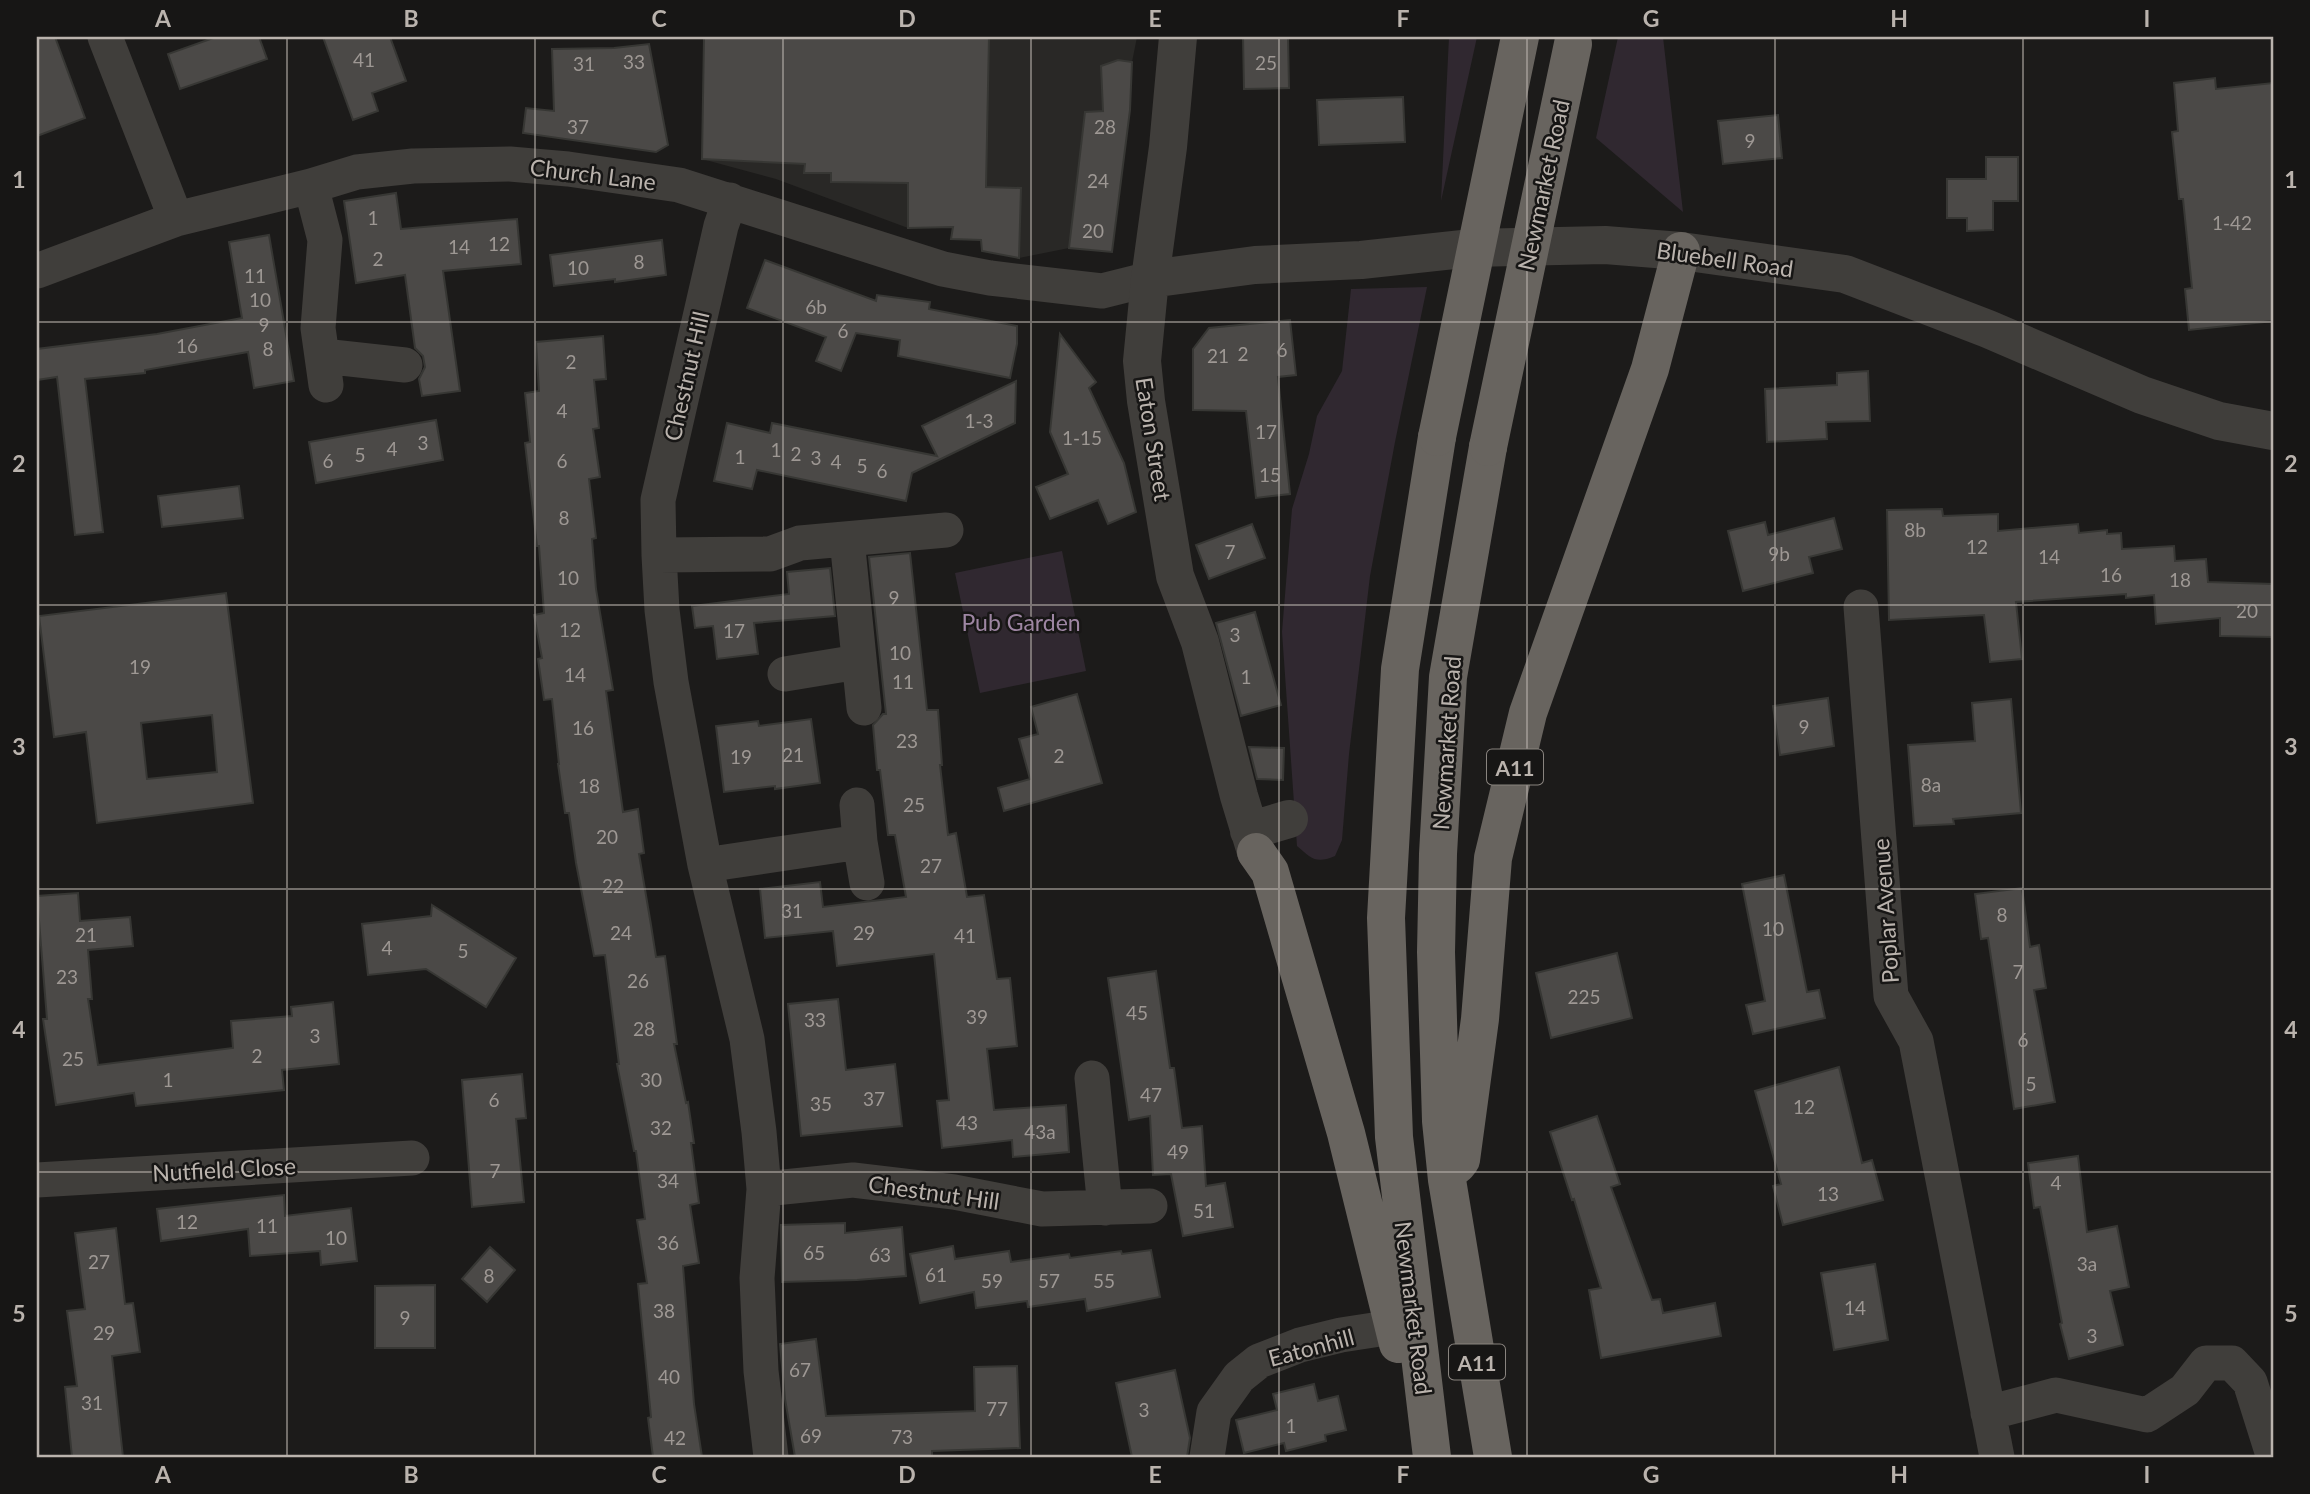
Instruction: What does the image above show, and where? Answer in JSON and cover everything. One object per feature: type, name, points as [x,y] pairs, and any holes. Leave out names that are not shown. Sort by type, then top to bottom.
[{"type":"highway","name":"Newmarket Road","points":[[1431,1457],[1394,1136],[1386,918],[1400,669],[1437,437],[1520,37]]},
{"type":"highway","name":"Newmarket Road","points":[[1493,1457],[1447,1180],[1441,1121],[1436,952],[1448,677],[1488,447],[1573,40]]},
{"type":"highway","name":"A11","points":[[1447,1180],[1461,1160],[1480,1019],[1493,858],[1528,713],[1650,369],[1681,251]]},
{"type":"highway","points":[[1253,842],[1270,872],[1346,1133],[1393,1327],[1431,1457]]},
{"type":"street","points":[[105,37],[176,219]]},
{"type":"street","name":"Eaton Street","points":[[1178,37],[1168,147],[1142,361],[1146,401],[1175,576],[1200,642],[1253,842]]},
{"type":"street","name":"Church Lane","points":[[37,271],[176,219],[358,172],[424,165],[510,164],[568,169],[679,186],[943,269],[990,278],[1102,291],[1150,279]]},
{"type":"street","points":[[311,186],[325,240],[318,328],[324,370],[405,365]]},
{"type":"street","name":"Chestnut Hill","points":[[730,200],[718,239],[658,500],[659,555],[662,610],[671,682],[705,865],[747,1039],[764,1189],[757,1278],[761,1371],[771,1457]]},
{"type":"street","name":"Bluebell Road","points":[[1150,279],[1255,265],[1361,260],[1472,248],[1605,245],[1681,251],[1845,274],[1988,329],[2142,396],[2219,421],[2273,431]]},
{"type":"street","points":[[659,555],[771,554],[800,543],[946,530]]},
{"type":"street","points":[[847,539],[864,708]]},
{"type":"street","name":"Poplar Avenue","points":[[1861,607],[1891,996],[1916,1041],[1997,1457]]},
{"type":"street","points":[[785,674],[858,662]]},
{"type":"street","points":[[858,804],[860,842],[867,883]]},
{"type":"street","points":[[1253,842],[1289,819]]},
{"type":"street","points":[[705,865],[860,842]]},
{"type":"street","points":[[1092,1078],[1105,1208]]},
{"type":"street","name":"Nutfield Close","points":[[37,1180],[412,1158]]},
{"type":"street","name":"Chestnut Hill","points":[[764,1189],[853,1180],[954,1192],[1042,1209],[1150,1206]]},
{"type":"street","name":"Eatonhill","points":[[1207,1457],[1214,1412],[1239,1377],[1259,1361],[1300,1345],[1393,1327]]},
{"type":"street","points":[[1988,1413],[2056,1395],[2147,1415],[2185,1390],[2206,1363],[2232,1363],[2250,1382],[2273,1455]]},
{"type":"shaded area","points":[[704,37],[1137,37],[1132,62],[1130,111],[1069,248],[1019,258],[982,251],[981,240],[951,239],[952,227],[908,228],[776,179],[702,159]]},
{"type":"green space","points":[[1449,37],[1477,37],[1441,201]]},
{"type":"green space","points":[[1618,37],[1663,37],[1683,212],[1596,138]]},
{"type":"green space","points":[[1427,287],[1370,576],[1349,754],[1342,840],[1335,856],[1319,860],[1297,846],[1282,632],[1292,509],[1309,454],[1317,416],[1342,371],[1351,289]]},
{"type":"green space","name":"Pub Garden","points":[[1062,551],[1086,671],[980,693],[955,573]]},
{"type":"building","points":[[37,37],[55,37],[85,118],[37,136]]},
{"type":"building","points":[[216,37],[259,37],[267,59],[180,89],[168,54]]},
{"type":"building","points":[[323,37],[390,37],[406,81],[372,93],[378,111],[353,120]]},
{"type":"building","points":[[704,37],[989,37],[986,187],[1021,188],[1019,258],[982,251],[981,240],[951,239],[953,227],[908,228],[908,183],[831,182],[831,173],[804,173],[805,164],[702,159]]},
{"type":"building","points":[[1243,37],[1288,37],[1289,88],[1244,89]]},
{"type":"building","points":[[649,44],[668,145],[656,152],[523,133],[526,108],[554,111],[552,49],[614,48]]},
{"type":"building","points":[[1118,60],[1132,62],[1130,110],[1112,252],[1069,248],[1085,112],[1103,111],[1101,66]]},
{"type":"building","points":[[2215,78],[2216,89],[2273,83],[2273,321],[2189,330],[2185,289],[2192,288],[2183,199],[2179,199],[2172,132],[2178,131],[2174,83]]},
{"type":"building","points":[[1403,97],[1405,142],[1319,145],[1317,100]]},
{"type":"building","points":[[1778,115],[1782,158],[1723,164],[1718,121]]},
{"type":"building","points":[[1986,157],[2018,157],[2018,201],[1993,201],[1993,230],[1967,231],[1967,218],[1947,218],[1947,179],[1986,179]]},
{"type":"building","points":[[396,193],[401,229],[517,219],[521,264],[443,271],[460,391],[422,396],[419,379],[425,367],[423,356],[415,348],[405,275],[356,283],[344,201]]},
{"type":"building","points":[[269,235],[294,381],[254,388],[248,352],[145,370],[145,373],[85,379],[103,532],[75,535],[57,377],[37,380],[37,349],[157,334],[242,318],[229,242]]},
{"type":"building","points":[[662,240],[666,275],[554,286],[550,255]]},
{"type":"building","points":[[765,260],[876,301],[877,295],[930,302],[929,309],[1017,326],[1017,344],[1010,378],[898,356],[900,340],[856,333],[841,371],[816,361],[826,337],[747,308]]},
{"type":"building","points":[[1290,320],[1296,375],[1278,377],[1290,494],[1256,498],[1246,411],[1193,410],[1193,349],[1209,328]]},
{"type":"building","points":[[1060,334],[1096,382],[1089,388],[1124,463],[1136,512],[1108,524],[1098,500],[1050,519],[1036,487],[1068,474],[1050,432]]},
{"type":"building","points":[[603,336],[606,379],[594,380],[599,428],[593,429],[600,477],[589,479],[596,538],[592,539],[596,589],[613,690],[606,691],[623,812],[638,809],[644,853],[639,854],[656,957],[665,956],[677,1044],[674,1044],[686,1103],[688,1102],[694,1143],[691,1143],[699,1203],[690,1205],[699,1263],[683,1266],[694,1404],[702,1457],[653,1457],[638,1284],[647,1283],[637,1220],[645,1219],[636,1151],[617,1064],[605,955],[594,956],[569,813],[565,813],[552,699],[544,700],[538,659],[542,658],[534,615],[544,613],[539,546],[525,443],[530,442],[525,393],[539,391],[536,342]]},
{"type":"building","points":[[1868,371],[1870,421],[1826,422],[1827,439],[1767,442],[1765,389],[1837,385],[1837,373]]},
{"type":"building","points":[[1016,381],[1015,423],[912,473],[906,501],[757,470],[752,489],[714,481],[727,423],[770,433],[772,423],[937,456],[922,426]]},
{"type":"building","points":[[436,420],[443,460],[316,483],[309,442]]},
{"type":"building","points":[[239,486],[243,518],[162,527],[158,496]]},
{"type":"building","points":[[1942,509],[1943,516],[1998,514],[1998,531],[2078,524],[2079,533],[2107,530],[2107,534],[2121,533],[2122,549],[2174,546],[2175,561],[2206,559],[2208,582],[2273,584],[2273,637],[2220,636],[2220,618],[2156,624],[2154,595],[2126,598],[2126,594],[2016,602],[2022,659],[1990,662],[1984,615],[1889,620],[1887,510]]},
{"type":"building","points":[[1834,518],[1842,549],[1809,557],[1813,573],[1743,591],[1728,531],[1765,522],[1768,535]]},
{"type":"building","points":[[1252,524],[1265,558],[1209,579],[1196,545]]},
{"type":"building","points":[[910,553],[927,710],[938,710],[940,765],[948,835],[956,833],[967,897],[984,895],[997,979],[1010,978],[1017,1046],[987,1049],[994,1110],[1066,1105],[1069,1152],[1013,1157],[1012,1140],[942,1148],[937,1101],[949,1100],[934,954],[837,966],[833,931],[765,938],[760,889],[820,882],[823,907],[906,897],[895,835],[888,835],[880,770],[877,770],[873,725],[886,714],[869,557]]},
{"type":"building","points":[[830,568],[835,616],[754,623],[758,654],[717,659],[713,626],[695,628],[692,606],[789,594],[787,572]]},
{"type":"building","points":[[226,593],[253,803],[97,823],[86,732],[54,737],[39,616]],"holes":[[[212,715],[217,772],[147,779],[141,723]]]},
{"type":"building","points":[[1255,612],[1281,705],[1241,716],[1216,623]]},
{"type":"building","points":[[1077,694],[1102,783],[1004,811],[998,788],[1030,779],[1019,739],[1038,734],[1031,707]]},
{"type":"building","points":[[1828,698],[1834,746],[1780,755],[1773,706]]},
{"type":"building","points":[[2011,699],[2021,813],[1953,819],[1954,824],[1914,826],[1908,745],[1975,741],[1972,703]]},
{"type":"building","points":[[811,719],[820,783],[724,792],[716,726],[758,721],[759,726]]},
{"type":"building","points":[[1249,747],[1284,748],[1283,780],[1257,779]]},
{"type":"building","points":[[1784,875],[1807,992],[1819,990],[1825,1018],[1753,1034],[1746,1005],[1765,1001],[1742,884]]},
{"type":"building","points":[[2022,888],[2030,947],[2039,945],[2046,988],[2034,990],[2055,1102],[2014,1109],[1988,938],[1981,939],[1975,894]]},
{"type":"building","points":[[78,893],[80,921],[130,917],[133,946],[88,950],[92,999],[88,999],[98,1065],[233,1048],[231,1021],[292,1016],[291,1007],[333,1002],[339,1064],[282,1070],[284,1090],[136,1106],[134,1093],[56,1105],[43,1019],[47,1019],[37,896]]},
{"type":"building","points":[[432,905],[516,958],[486,1007],[426,969],[368,975],[362,924],[431,916]]},
{"type":"building","points":[[1617,953],[1632,1018],[1551,1038],[1536,973]]},
{"type":"building","points":[[1156,971],[1182,1128],[1202,1126],[1206,1186],[1225,1183],[1233,1227],[1183,1236],[1171,1174],[1153,1175],[1150,1116],[1129,1120],[1108,978]]},
{"type":"building","points":[[838,999],[846,1070],[895,1064],[902,1126],[801,1136],[788,1004]]},
{"type":"building","points":[[1839,1067],[1862,1163],[1872,1160],[1883,1200],[1783,1225],[1773,1186],[1781,1184],[1755,1091]]},
{"type":"building","points":[[522,1074],[526,1118],[516,1119],[524,1202],[472,1207],[462,1080]]},
{"type":"building","points":[[1597,1116],[1620,1184],[1611,1187],[1652,1300],[1660,1299],[1663,1313],[1715,1303],[1721,1336],[1601,1358],[1589,1290],[1601,1288],[1550,1132]]},
{"type":"building","points":[[2078,1156],[2087,1232],[2117,1226],[2129,1287],[2110,1291],[2123,1345],[2069,1359],[2060,1324],[2062,1323],[2040,1207],[2034,1208],[2028,1163]]},
{"type":"building","points":[[284,1195],[285,1216],[351,1208],[357,1261],[321,1265],[320,1251],[250,1256],[248,1229],[161,1241],[157,1209]]},
{"type":"building","points":[[845,1223],[845,1233],[902,1227],[906,1276],[782,1282],[781,1225]]},
{"type":"building","points":[[116,1228],[125,1304],[133,1303],[140,1352],[112,1356],[123,1457],[72,1457],[65,1387],[77,1386],[67,1311],[85,1309],[75,1233]]},
{"type":"building","points":[[953,1246],[955,1259],[1009,1251],[1011,1262],[1069,1254],[1070,1258],[1151,1250],[1160,1297],[1087,1311],[1085,1299],[1028,1307],[1027,1301],[976,1308],[974,1292],[920,1303],[910,1254]]},
{"type":"building","points":[[490,1247],[515,1270],[487,1302],[462,1279]]},
{"type":"building","points":[[1875,1264],[1888,1340],[1834,1350],[1821,1273]]},
{"type":"building","points":[[435,1285],[435,1348],[375,1348],[375,1286]]},
{"type":"building","points":[[816,1339],[826,1416],[975,1411],[974,1367],[1017,1366],[1020,1448],[932,1451],[932,1457],[795,1457],[785,1399],[780,1344]]},
{"type":"building","points":[[1175,1370],[1190,1438],[1187,1457],[1132,1457],[1116,1383]]},
{"type":"building","points":[[1314,1384],[1318,1401],[1338,1396],[1346,1430],[1325,1435],[1326,1441],[1286,1451],[1284,1443],[1244,1453],[1236,1420],[1277,1410],[1273,1394]]}]
